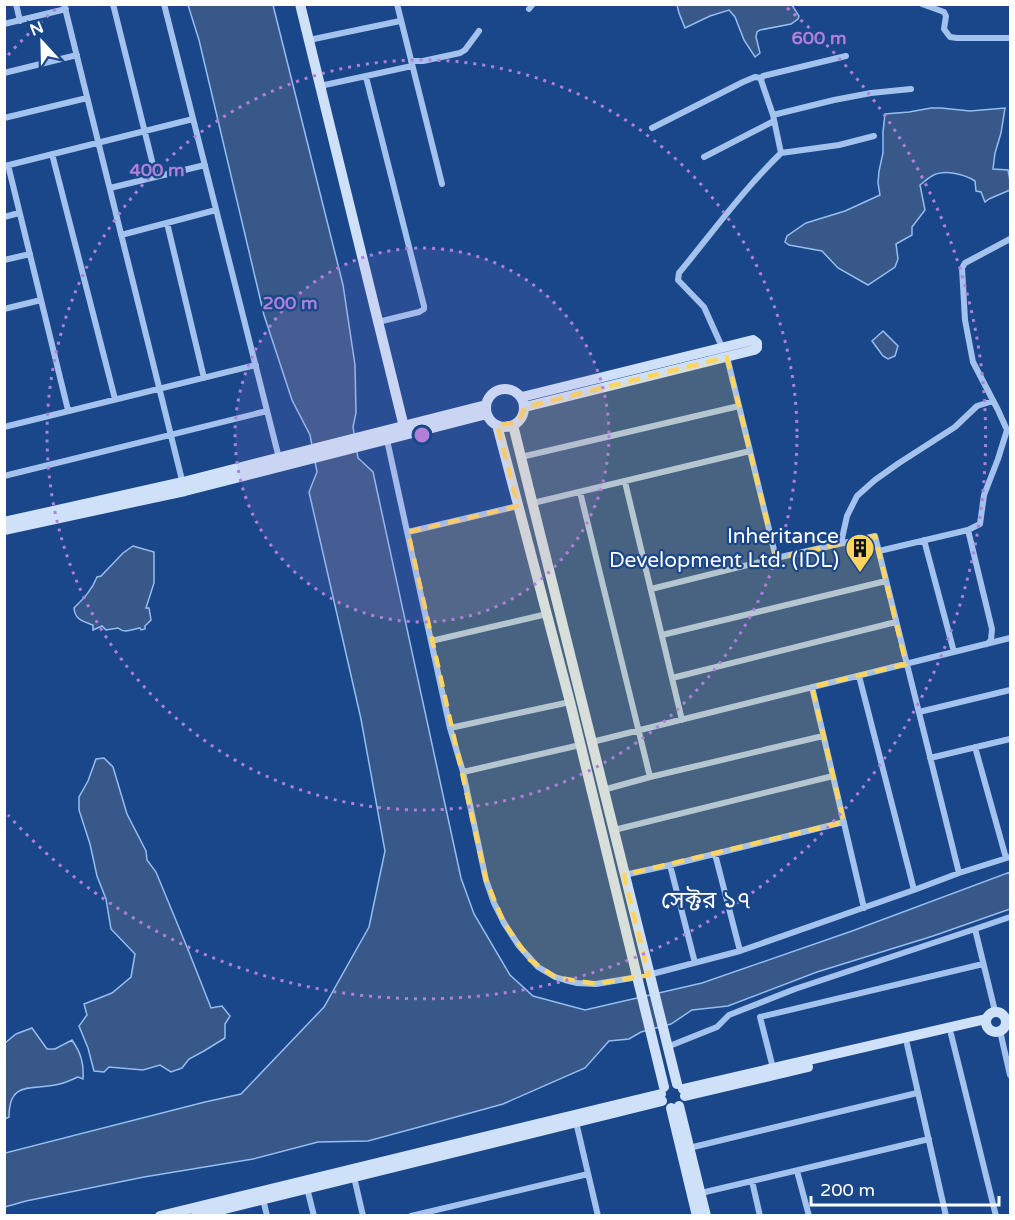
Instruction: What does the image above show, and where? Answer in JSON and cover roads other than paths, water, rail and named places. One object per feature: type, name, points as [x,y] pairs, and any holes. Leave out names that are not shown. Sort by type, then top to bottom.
[{"type":"street","points":[[16,4],[20,21]]},
{"type":"street","points":[[113,4],[156,177]]},
{"type":"street","points":[[164,4],[279,458]]},
{"type":"street","points":[[300,4],[404,427]]},
{"type":"street","points":[[397,4],[442,184]]},
{"type":"street","points":[[922,4],[944,12],[946,16],[944,29],[950,37],[1011,38]]},
{"type":"street","points":[[4,24],[65,7],[184,486]]},
{"type":"street","points":[[309,40],[400,21]]},
{"type":"street","points":[[320,86],[460,53],[465,50],[479,31]]},
{"type":"street","points":[[4,73],[77,55]]},
{"type":"street","points":[[652,128],[755,77],[761,78],[846,56]]},
{"type":"street","points":[[366,77],[424,306],[424,309],[419,312],[378,322]]},
{"type":"street","points":[[761,78],[781,153]]},
{"type":"street","points":[[704,157],[773,118],[834,100],[911,89]]},
{"type":"street","points":[[4,117],[87,98]]},
{"type":"street","points":[[68,410],[6,165],[193,119]]},
{"type":"street","points":[[776,558],[724,352],[704,307],[678,280],[678,277],[732,208],[781,153],[838,145],[874,136]]},
{"type":"street","points":[[52,154],[115,399]]},
{"type":"street","points":[[110,189],[205,165]]},
{"type":"street","points":[[122,235],[216,210]]},
{"type":"street","points":[[4,217],[20,213]]},
{"type":"street","points":[[167,223],[204,378]]},
{"type":"street","points":[[879,551],[968,530],[980,524],[984,495],[1009,430],[971,356],[965,320],[962,268],[965,263],[1011,240]]},
{"type":"street","points":[[4,260],[30,254]]},
{"type":"street","points":[[4,309],[41,300]]},
{"type":"street","points":[[523,402],[724,352]]},
{"type":"street","points":[[4,427],[255,365]]},
{"type":"street","points":[[503,388],[515,390],[523,402],[522,418],[513,425],[504,427],[493,422],[487,409],[492,394],[503,388]]},
{"type":"street","points":[[841,543],[847,516],[857,496],[883,474],[955,427],[977,406],[993,401]]},
{"type":"street","points":[[521,457],[739,406]]},
{"type":"street","points":[[380,439],[404,427],[487,409]]},
{"type":"street","points":[[4,530],[380,439],[487,409]]},
{"type":"street","points":[[4,476],[267,411]]},
{"type":"street","points":[[497,425],[580,745],[644,978],[673,1096],[697,1215]]},
{"type":"street","points":[[513,425],[614,830],[644,978]]},
{"type":"street","points":[[380,439],[408,532],[450,728],[463,772],[489,891],[504,923],[519,946],[530,960],[547,973],[577,983],[596,984],[644,978],[740,951],[864,909],[959,873],[1008,858],[975,747]]},
{"type":"street","points":[[533,503],[750,451]]},
{"type":"street","points":[[217,478],[279,458],[294,459]]},
{"type":"street","points":[[625,482],[682,720]]},
{"type":"street","points":[[4,522],[184,486]]},
{"type":"street","points":[[579,492],[650,777]]},
{"type":"street","points":[[408,532],[518,506]]},
{"type":"street","points":[[968,530],[992,629],[991,640],[987,644]]},
{"type":"street","points":[[651,589],[875,536],[959,873]]},
{"type":"street","points":[[924,540],[954,652]]},
{"type":"street","points":[[662,635],[886,581]]},
{"type":"street","points":[[431,641],[547,614]]},
{"type":"street","points":[[672,678],[896,622]]},
{"type":"street","points":[[592,742],[1011,638]]},
{"type":"street","points":[[859,676],[914,890]]},
{"type":"street","points":[[812,687],[864,909]]},
{"type":"street","points":[[919,712],[1011,690]]},
{"type":"street","points":[[450,728],[570,702]]},
{"type":"street","points":[[603,790],[823,736]]},
{"type":"street","points":[[930,758],[1011,739]]},
{"type":"street","points":[[463,772],[580,745]]},
{"type":"street","points":[[614,830],[833,776]]},
{"type":"street","points":[[624,875],[844,822]]},
{"type":"street","points":[[715,854],[740,951]]},
{"type":"street","points":[[670,865],[695,963]]},
{"type":"street","points":[[661,1048],[717,1027],[729,1015],[795,989],[1011,917]]},
{"type":"street","points":[[975,929],[983,964],[1006,1017],[1005,1028],[1000,1032],[994,1032],[986,1022]]},
{"type":"street","points":[[773,1068],[760,1017],[983,964]]},
{"type":"street","points":[[160,1215],[951,1034],[986,1022],[990,1014],[1006,1017]]},
{"type":"street","points":[[196,1215],[576,1122],[773,1068],[986,1022]]},
{"type":"street","points":[[1000,1032],[1010,1072]]},
{"type":"street","points":[[951,1034],[996,1215]]},
{"type":"street","points":[[906,1044],[946,1215]]},
{"type":"street","points":[[689,1148],[917,1093]]},
{"type":"street","points":[[673,1096],[706,1215]]},
{"type":"street","points":[[576,1122],[598,1215]]},
{"type":"street","points":[[700,1193],[929,1139]]},
{"type":"street","points":[[797,1171],[809,1215]]},
{"type":"street","points":[[411,1215],[588,1174]]},
{"type":"street","points":[[354,1177],[363,1215]]},
{"type":"street","points":[[752,1181],[760,1215]]},
{"type":"street","points":[[307,1188],[314,1215]]},
{"type":"street","points":[[263,1199],[267,1215]]},
{"type":"water","points":[[188,5],[273,5],[343,285],[355,365],[356,413],[353,427],[358,458],[373,472],[461,878],[474,914],[510,975],[533,996],[585,1010],[702,983],[852,931],[1010,872],[1010,909],[817,972],[728,1006],[692,1010],[671,1024],[641,1032],[629,1039],[609,1041],[585,1068],[503,1104],[368,1141],[318,1142],[253,1159],[144,1177],[5,1207],[5,1153],[241,1094],[324,1007],[369,927],[385,851],[361,719],[309,492],[317,472],[310,435],[292,400],[264,315],[199,40]]},
{"type":"water","points":[[677,5],[792,5],[799,16],[791,24],[757,32],[760,53],[755,57],[744,40],[735,17],[729,10],[685,28]]},
{"type":"water","points":[[931,108],[970,111],[1005,108],[993,169],[1008,170],[1010,190],[985,202],[981,192],[976,191],[975,181],[970,178],[960,174],[942,173],[929,178],[920,185],[925,210],[912,227],[912,235],[896,244],[898,259],[895,267],[868,285],[838,268],[822,251],[789,245],[785,242],[787,236],[806,223],[845,211],[880,195],[878,183],[883,153],[885,114]]},
{"type":"water","points":[[883,331],[898,346],[895,356],[888,359],[872,341]]},
{"type":"water","points":[[133,546],[154,552],[154,583],[146,608],[149,608],[151,620],[145,629],[141,630],[140,628],[123,631],[118,628],[106,630],[102,626],[93,630],[93,625],[78,618],[74,608],[90,590],[97,577],[101,576]]},
{"type":"water","points":[[104,758],[113,767],[127,814],[146,851],[147,860],[156,872],[211,1008],[222,1006],[230,1016],[225,1024],[225,1038],[189,1059],[182,1068],[171,1072],[160,1065],[143,1070],[109,1067],[104,1072],[94,1071],[79,1026],[87,1015],[84,1004],[112,993],[131,977],[135,954],[111,929],[106,899],[97,876],[79,810],[79,797],[96,759]]},
{"type":"water","points":[[32,1028],[47,1049],[55,1049],[72,1040],[81,1058],[83,1079],[78,1077],[67,1082],[17,1092],[10,1105],[9,1117],[5,1119],[5,1043],[16,1034]]},
{"type":"place","name":"Inheritance Development Ltd. (IDL)","points":[[860,574]]},
{"type":"district","name":"সেক্টর ১৭","points":[[706,900]]}]
